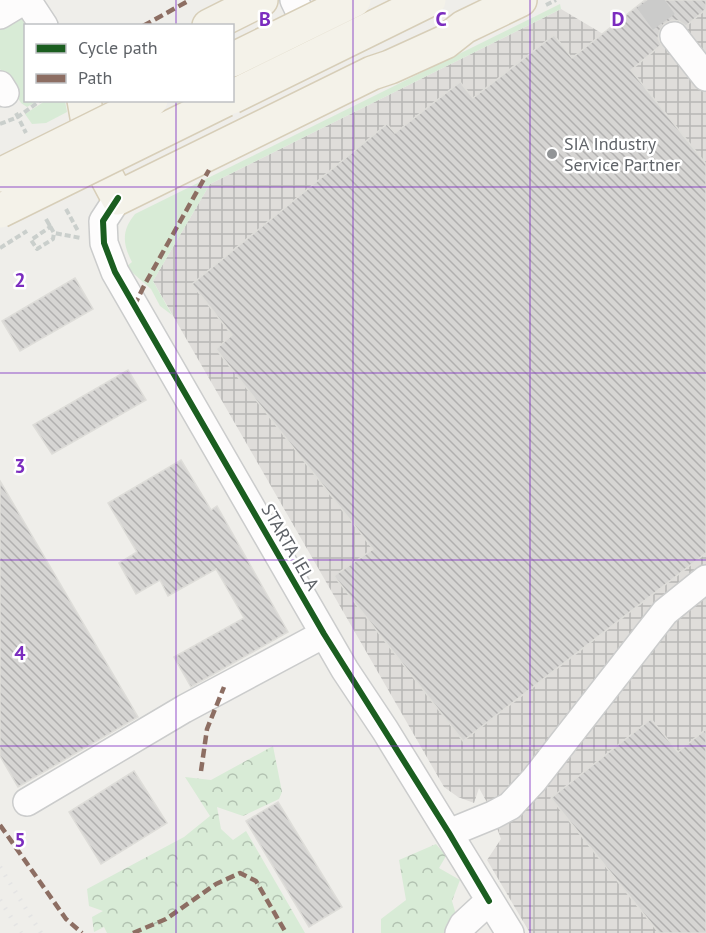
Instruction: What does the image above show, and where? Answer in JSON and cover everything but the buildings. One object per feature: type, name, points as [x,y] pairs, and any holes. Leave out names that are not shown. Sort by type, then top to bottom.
[{"type":"main road","points":[[234,59],[354,0]]},
{"type":"main road","points":[[234,96],[429,0]]},
{"type":"main road","points":[[84,102],[93,151],[118,198],[372,73],[445,42],[464,27],[520,0]]},
{"type":"main road","points":[[213,24],[258,1]]},
{"type":"main road","points":[[0,175],[146,102]]},
{"type":"main road","points":[[0,211],[221,102]]},
{"type":"street","points":[[0,15],[26,0],[43,24]]},
{"type":"street","points":[[294,0],[312,37]]},
{"type":"street","points":[[674,36],[706,78]]},
{"type":"street","name":"STARTA IELA","points":[[118,198],[103,221],[104,243],[115,272],[324,634],[510,933]]},
{"type":"street","points":[[449,833],[510,806],[534,780],[665,612],[706,579]]},
{"type":"street","points":[[27,802],[184,709],[324,634]]},
{"type":"street","points":[[459,933],[463,925],[489,901]]},
{"type":"path","points":[[0,124],[18,117],[38,102]]},
{"type":"path","points":[[46,219],[50,227],[31,240],[37,249],[53,239],[54,233]]},
{"type":"shaded area","points":[[645,0],[706,0],[706,933],[530,933],[487,860],[501,839],[489,806],[479,788],[474,803],[458,797],[444,787],[153,281],[210,184],[561,9],[603,34]]},
{"type":"green space","points":[[560,4],[561,9],[210,184],[153,281],[172,315],[160,306],[151,289],[126,267],[132,262],[126,249],[126,231],[135,214]]},
{"type":"green space","points":[[20,9],[31,24],[24,24],[24,102],[35,102],[27,107],[21,103],[0,69],[0,21]]},
{"type":"green space","points":[[43,102],[65,102],[67,112],[46,123],[32,124],[25,114]]},
{"type":"green space","points":[[273,746],[282,792],[279,799],[243,816],[217,807],[221,829],[233,840],[246,831],[305,933],[107,933],[104,927],[94,932],[92,917],[103,911],[89,906],[87,889],[184,837],[210,816],[185,777],[211,780]]},
{"type":"green space","points":[[436,844],[446,856],[439,868],[460,880],[452,901],[457,918],[453,933],[381,933],[381,919],[406,900],[399,860]]},
{"type":"tunnel","points":[[648,0],[674,36]]},
{"type":"railway","points":[[0,867],[41,933]]},
{"type":"railway","points":[[0,900],[21,933]]},
{"type":"marked path","points":[[147,24],[190,0]]},
{"type":"marked path","points":[[134,306],[209,170]]},
{"type":"marked path","points":[[201,771],[207,729],[224,687]]},
{"type":"marked path","points":[[0,825],[66,919],[82,933]]},
{"type":"marked path","points":[[133,933],[166,919],[216,884],[240,873],[256,881],[286,933]]},
{"type":"cycle path","points":[[118,198],[103,221],[104,243],[115,272],[324,634],[489,901]]},
{"type":"place","name":"SIA Industry Service Partner","points":[[552,154]]}]
